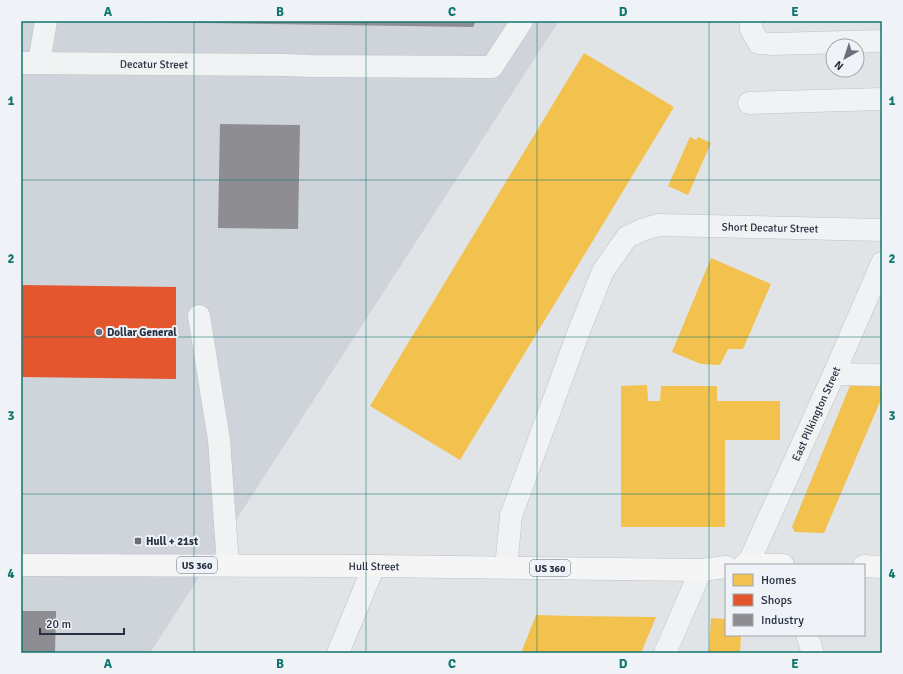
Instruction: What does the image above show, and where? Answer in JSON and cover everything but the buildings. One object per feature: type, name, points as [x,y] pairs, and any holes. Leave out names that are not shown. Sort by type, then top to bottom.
[{"type":"main road","name":"Hull Street","points":[[21,565],[374,566],[700,570],[725,567]]},
{"type":"main road","points":[[865,566],[882,566]]},
{"type":"street","points":[[30,63],[46,21]]},
{"type":"street","name":"Decatur Street","points":[[30,63],[492,67],[522,21]]},
{"type":"street","points":[[751,21],[751,29],[758,43],[773,44],[882,41]]},
{"type":"street","points":[[749,102],[882,98]]},
{"type":"street","name":"Short Decatur Street","points":[[506,567],[511,516],[579,331],[603,272],[627,237],[658,225],[882,230]]},
{"type":"street","name":"East Pilkington Street","points":[[748,564],[834,374],[882,263]]},
{"type":"street","points":[[199,316],[219,440],[228,565]]},
{"type":"street","points":[[834,374],[882,376]]},
{"type":"street","points":[[338,653],[374,566]]},
{"type":"street","points":[[665,653],[700,570]]},
{"type":"street","points":[[808,636],[813,653]]},
{"type":"shaded area","points":[[21,21],[559,21],[150,653],[21,653]]},
{"type":"place","name":"Dollar General","points":[[99,332]]},
{"type":"place","name":"Hull + 21st","points":[[138,541]]}]
